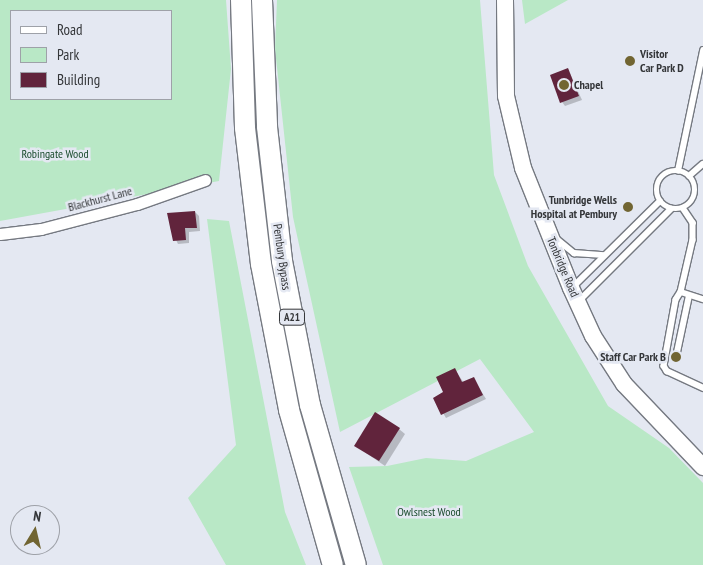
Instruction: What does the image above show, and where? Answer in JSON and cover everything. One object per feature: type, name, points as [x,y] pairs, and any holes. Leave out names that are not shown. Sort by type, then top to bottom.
[{"type":"highway","name":"Pembury Bypass","points":[[241,0],[245,128],[260,264],[290,410],[333,565]]},
{"type":"highway","name":"Pembury Bypass","points":[[262,0],[268,127],[282,261],[310,405],[356,565]]},
{"type":"street","name":"Tonbridge Road","points":[[505,0],[506,96],[523,168],[546,227],[598,344],[624,384],[703,467]]},
{"type":"street","name":"Blackhurst Lane","points":[[0,234],[41,229],[137,204],[205,180]]},
{"type":"lane","points":[[678,171],[703,51]]},
{"type":"lane","points":[[689,176],[703,164]]},
{"type":"lane","points":[[575,295],[604,256],[660,201],[659,182],[667,174],[678,171],[689,176],[696,189],[692,201],[683,208],[671,208],[660,201]]},
{"type":"lane","points":[[696,189],[703,188]]},
{"type":"lane","points":[[575,295],[671,208]]},
{"type":"lane","points":[[683,208],[693,223],[693,240],[681,292],[676,300],[664,366],[667,371],[703,388]]},
{"type":"lane","points":[[546,227],[574,253],[604,256]]},
{"type":"lane","points":[[681,292],[688,296],[703,299]]},
{"type":"lane","points":[[676,357],[688,296]]},
{"type":"green space","name":"Robingate Wood","points":[[0,0],[226,0],[231,69],[219,181],[0,221]]},
{"type":"green space","name":"Owlsnest Wood","points":[[277,0],[480,0],[494,175],[528,266],[608,406],[669,448],[703,483],[703,565],[383,565],[349,467],[387,466],[426,458],[466,461],[534,432],[480,359],[340,432],[293,217],[275,49]]},
{"type":"green space","points":[[522,0],[568,0],[525,24]]},
{"type":"green space","points":[[207,219],[229,221],[285,512],[306,565],[226,565],[188,498],[236,445]]},
{"type":"building","name":"Chapel","points":[[568,68],[579,96],[560,103],[550,75]]},
{"type":"building","points":[[195,211],[197,228],[185,228],[186,240],[173,241],[167,213]]},
{"type":"building","points":[[455,368],[462,382],[474,377],[483,395],[441,415],[433,398],[443,392],[436,377]]},
{"type":"building","points":[[375,412],[400,428],[379,461],[354,446]]},
{"type":"place","name":"Visitor Car Park D","points":[[630,61]]},
{"type":"place","name":"Chapel","points":[[564,85]]},
{"type":"place","name":"Tunbridge Wells Hospital at Pembury","points":[[628,207]]},
{"type":"place","name":"Staff Car Park B","points":[[676,357]]}]
